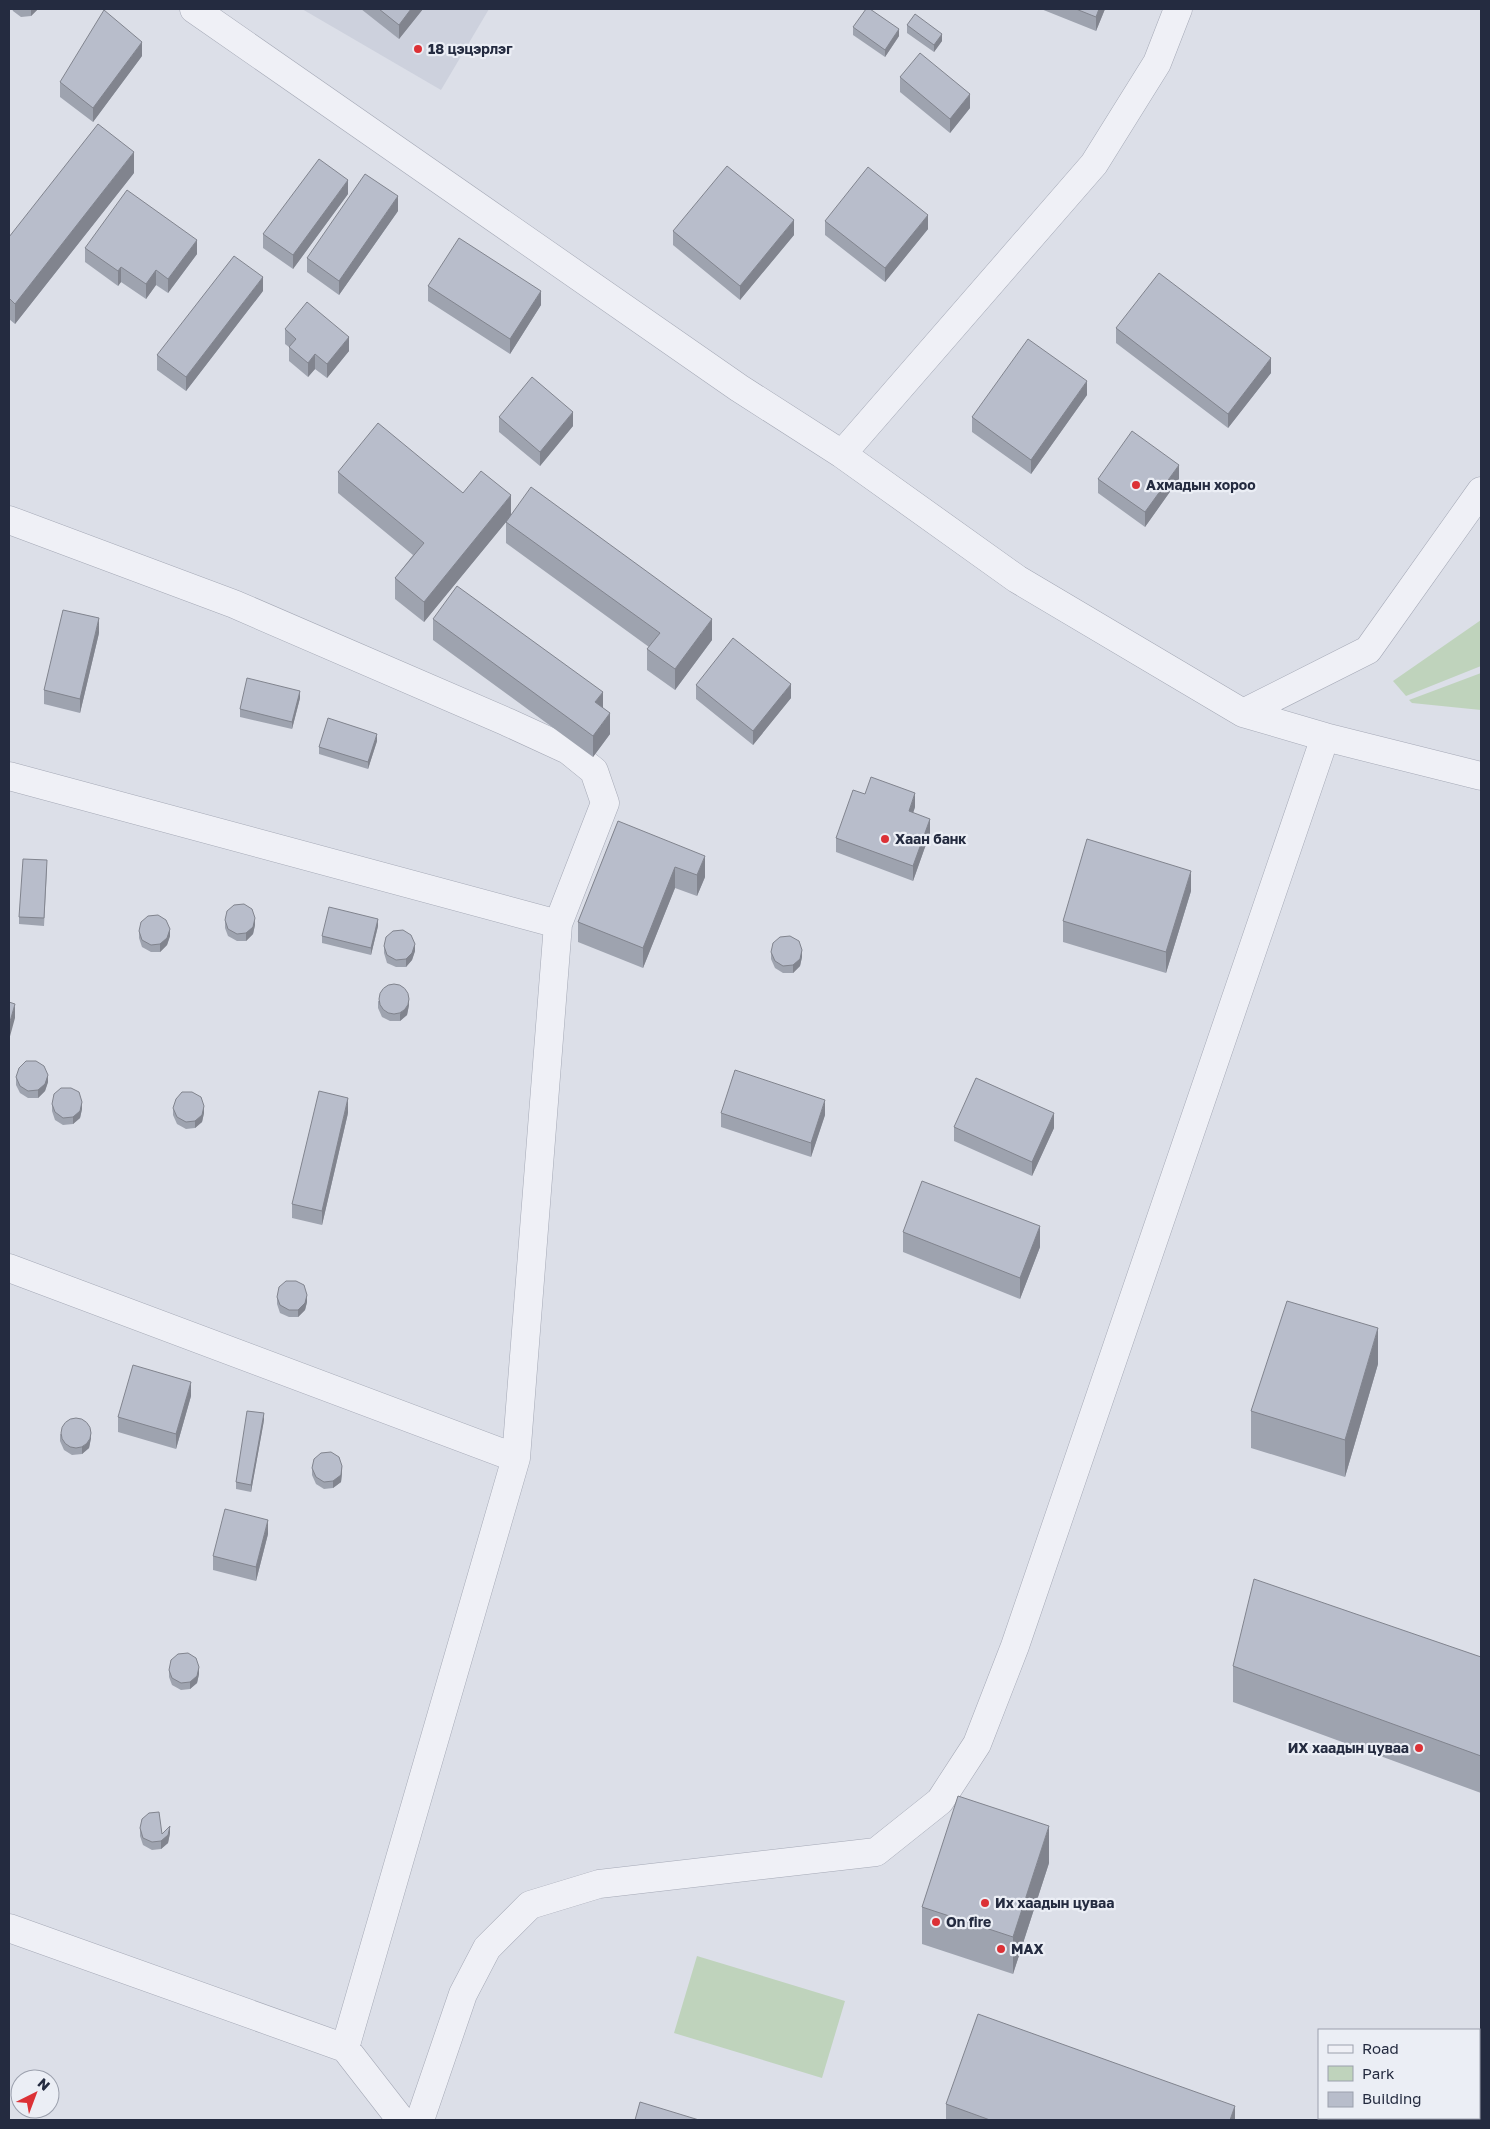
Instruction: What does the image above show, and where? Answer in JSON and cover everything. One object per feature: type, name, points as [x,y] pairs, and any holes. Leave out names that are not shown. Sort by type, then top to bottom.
[{"type":"street","points":[[194,9],[738,388],[842,454],[1016,579],[1243,713],[1325,737],[1481,776]]},
{"type":"street","points":[[842,454],[1094,164],[1157,62],[1178,9]]},
{"type":"street","points":[[1243,713],[1368,650],[1481,491]]},
{"type":"street","points":[[9,520],[234,604],[568,750],[594,771],[604,803],[558,924],[516,1458],[345,2048]]},
{"type":"street","points":[[420,2120],[463,1994],[487,1948],[530,1904],[599,1884],[876,1852],[940,1802],[977,1744],[1015,1646],[1325,737]]},
{"type":"street","points":[[9,776],[558,924]]},
{"type":"street","points":[[9,1268],[516,1458]]},
{"type":"street","points":[[9,1928],[345,2048],[401,2120]]},
{"type":"shaded area","name":"18 цэцэрлэг","points":[[302,9],[489,9],[441,90]]},
{"type":"green space","points":[[1481,620],[1481,666],[1406,696],[1393,681]]},
{"type":"green space","points":[[1481,673],[1481,710],[1412,703],[1409,700]]},
{"type":"green space","points":[[697,1956],[845,2001],[822,2078],[674,2033]]},
{"type":"building","points":[[379,9],[411,9],[399,25]]},
{"type":"building","points":[[866,9],[870,9],[899,29],[885,50],[853,27]]},
{"type":"building","points":[[1076,9],[1099,9],[1096,17]]},
{"type":"building","points":[[104,10],[142,42],[93,108],[60,82]]},
{"type":"building","points":[[915,14],[942,34],[934,45],[907,25]]},
{"type":"building","points":[[920,53],[970,94],[950,119],[900,77]]},
{"type":"building","points":[[98,124],[134,152],[15,304],[9,298],[9,237]]},
{"type":"building","points":[[319,159],[348,180],[293,255],[263,234]]},
{"type":"building","points":[[727,166],[794,220],[740,286],[673,231]]},
{"type":"building","points":[[868,167],[928,215],[885,268],[825,221]]},
{"type":"building","points":[[365,174],[398,196],[339,281],[307,258]]},
{"type":"building","points":[[127,190],[197,240],[168,279],[156,270],[146,284],[121,267],[118,271],[85,248]]},
{"type":"building","points":[[459,238],[541,291],[510,339],[428,286]]},
{"type":"building","points":[[234,256],[263,277],[186,377],[157,355]]},
{"type":"building","points":[[1159,273],[1271,358],[1228,414],[1116,328]]},
{"type":"building","points":[[307,302],[349,337],[327,364],[315,354],[308,363],[289,347],[296,339],[285,329]]},
{"type":"building","points":[[1028,339],[1087,381],[1031,460],[972,417]]},
{"type":"building","points":[[532,377],[573,412],[540,452],[499,417]]},
{"type":"building","points":[[378,423],[463,493],[481,471],[511,495],[424,602],[395,578],[424,543],[338,472]]},
{"type":"building","points":[[1132,431],[1179,465],[1145,512],[1098,479]]},
{"type":"building","points":[[531,487],[712,619],[675,669],[647,649],[660,633],[506,522]]},
{"type":"building","points":[[457,586],[603,692],[595,702],[610,713],[593,736],[433,619]]},
{"type":"building","points":[[63,610],[99,618],[80,699],[44,690]]},
{"type":"building","points":[[733,638],[791,684],[753,731],[696,685]]},
{"type":"building","points":[[247,678],[300,691],[292,722],[240,709]]},
{"type":"building","points":[[328,718],[377,734],[368,762],[319,747]]},
{"type":"building","points":[[871,777],[915,793],[909,811],[930,819],[913,866],[836,838],[853,790],[865,794]]},
{"type":"building","points":[[618,821],[705,856],[697,875],[675,867],[643,948],[578,922]]},
{"type":"building","points":[[1087,839],[1191,871],[1166,952],[1063,921]]},
{"type":"building","points":[[23,859],[47,860],[44,918],[19,917]]},
{"type":"building","points":[[244,904],[252,909],[255,918],[253,927],[246,933],[237,934],[228,929],[225,920],[227,911],[234,905]]},
{"type":"building","points":[[329,907],[378,919],[371,948],[322,936]]},
{"type":"building","points":[[158,915],[166,920],[170,929],[167,938],[160,944],[151,945],[142,940],[139,931],[141,922],[148,916]]},
{"type":"building","points":[[403,930],[411,935],[415,944],[412,953],[406,959],[396,960],[387,955],[384,946],[386,937],[393,931]]},
{"type":"building","points":[[790,936],[799,941],[802,950],[800,959],[793,965],[783,966],[775,961],[771,952],[773,943],[780,937]]},
{"type":"building","points":[[394,984],[405,988],[409,999],[405,1010],[394,1014],[383,1010],[379,999],[383,988]]},
{"type":"building","points":[[9,1002],[15,1004],[9,1025]]},
{"type":"building","points":[[26,1061],[36,1061],[44,1066],[48,1075],[45,1084],[38,1090],[28,1091],[20,1086],[16,1077],[19,1068]]},
{"type":"building","points":[[735,1070],[825,1100],[811,1143],[721,1113]]},
{"type":"building","points":[[976,1078],[1054,1113],[1032,1162],[954,1127]]},
{"type":"building","points":[[61,1088],[71,1088],[79,1092],[82,1102],[80,1111],[73,1117],[63,1118],[55,1112],[52,1104],[54,1094]]},
{"type":"building","points":[[319,1091],[348,1098],[322,1211],[292,1204]]},
{"type":"building","points":[[182,1092],[192,1092],[201,1097],[204,1106],[202,1115],[195,1121],[186,1122],[177,1117],[173,1108],[176,1099]]},
{"type":"building","points":[[922,1181],[1040,1226],[1020,1278],[903,1232]]},
{"type":"building","points":[[286,1281],[296,1281],[304,1285],[307,1295],[305,1303],[298,1310],[289,1310],[280,1305],[277,1297],[279,1287]]},
{"type":"building","points":[[1287,1301],[1378,1328],[1345,1440],[1251,1411]]},
{"type":"building","points":[[133,1365],[191,1382],[176,1434],[118,1417]]},
{"type":"building","points":[[247,1411],[264,1413],[251,1485],[236,1482]]},
{"type":"building","points":[[76,1418],[87,1422],[91,1433],[87,1444],[76,1448],[65,1444],[61,1433],[65,1422]]},
{"type":"building","points":[[331,1452],[339,1457],[342,1466],[341,1475],[333,1481],[324,1482],[316,1477],[312,1468],[314,1459],[321,1453]]},
{"type":"building","points":[[225,1509],[268,1520],[256,1567],[213,1556]]},
{"type":"building","name":"ИХ хаадын цуваа","points":[[1254,1579],[1481,1657],[1481,1756],[1233,1666]]},
{"type":"building","points":[[188,1653],[196,1658],[199,1667],[197,1676],[190,1682],[181,1683],[172,1678],[169,1670],[171,1660],[178,1654]]},
{"type":"building","name":"Их хаадын цуваа","points":[[958,1796],[1049,1826],[1013,1937],[922,1907]]},
{"type":"building","points":[[159,1812],[162,1834],[170,1826],[168,1835],[161,1841],[152,1842],[143,1838],[140,1828],[142,1819],[149,1813]]},
{"type":"building","points":[[978,2014],[1235,2106],[1230,2120],[990,2120],[946,2104]]},
{"type":"building","points":[[640,2102],[699,2120],[635,2120]]},
{"type":"place","name":"18 цэцэрлэг","points":[[418,49]]},
{"type":"place","name":"Ахмадын хороо","points":[[1136,485]]},
{"type":"place","name":"Хаан банк","points":[[885,839]]},
{"type":"place","name":"ИХ хаадын цуваа","points":[[1419,1748]]},
{"type":"place","name":"Их хаадын цуваа","points":[[985,1903]]},
{"type":"place","name":"On fire","points":[[936,1922]]},
{"type":"place","name":"МАХ","points":[[1001,1949]]}]
